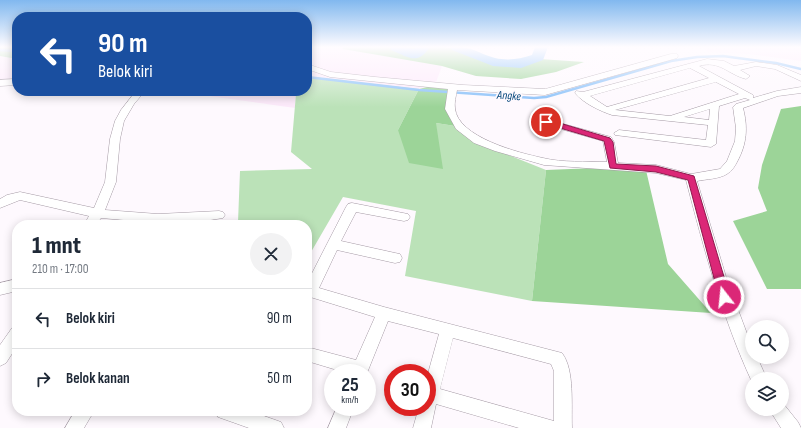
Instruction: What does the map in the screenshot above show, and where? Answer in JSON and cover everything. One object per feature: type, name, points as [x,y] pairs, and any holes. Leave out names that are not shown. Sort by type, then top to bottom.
[{"type":"street","points":[[312,67],[342,76],[453,90],[545,92],[572,90],[682,67]]},
{"type":"street","points":[[572,90],[641,67]]},
{"type":"street","points":[[668,118],[749,96],[695,67]]},
{"type":"street","points":[[729,67],[746,76]]},
{"type":"street","points":[[733,69],[742,67]]},
{"type":"street","points":[[778,67],[801,78]]},
{"type":"street","points":[[606,110],[717,79]]},
{"type":"street","points":[[0,84],[12,83]]},
{"type":"street","points":[[453,90],[450,109],[459,127],[478,141],[499,149],[544,162],[656,169],[691,178],[717,174],[728,168],[741,140],[742,130],[739,106],[777,94],[801,90]]},
{"type":"street","points":[[572,90],[606,110],[615,113],[713,123]]},
{"type":"street","points":[[93,220],[109,189],[112,175],[114,140],[118,122],[125,110],[137,96]]},
{"type":"street","points":[[619,133],[711,144],[715,104]]},
{"type":"street","points":[[538,115],[546,122],[607,139],[609,142],[613,166]]},
{"type":"street","points":[[691,178],[724,297],[755,372]]},
{"type":"street","points":[[0,204],[11,198],[20,196],[98,213],[159,219],[219,216]]},
{"type":"street","points":[[312,287],[335,244],[352,207],[404,217]]},
{"type":"street","points":[[335,244],[394,258]]},
{"type":"street","points":[[0,289],[12,287]]},
{"type":"street","points":[[312,292],[384,313],[556,358],[560,363],[562,371],[563,428]]},
{"type":"street","points":[[363,364],[384,313]]},
{"type":"street","points":[[436,373],[448,329]]},
{"type":"street","points":[[0,358],[12,340]]},
{"type":"street","points":[[312,356],[338,364]]},
{"type":"street","points":[[436,404],[550,428]]},
{"type":"street","points":[[74,428],[82,416]]},
{"type":"street","points":[[233,416],[248,424],[275,428]]},
{"type":"street","points":[[337,428],[342,416]]},
{"type":"street","points":[[422,428],[425,416]]},
{"type":"street","points":[[783,416],[792,428]]},
{"type":"shaded area","points":[[0,67],[12,67],[12,79],[6,83],[0,83]]},
{"type":"shaded area","points":[[312,67],[442,67],[435,85],[419,89],[312,78]]},
{"type":"shaded area","points":[[209,96],[296,96],[295,108]]},
{"type":"green space","points":[[445,67],[570,67],[556,72],[521,79],[476,76]]},
{"type":"green space","points":[[312,78],[419,89],[398,130],[436,123],[455,126],[476,142],[546,170],[532,301],[405,276],[416,211],[343,197],[312,250],[312,220],[238,220],[240,171],[312,169],[291,152],[296,96],[312,96]]},
{"type":"green space","points":[[435,85],[452,87],[455,126],[436,123],[443,169],[409,163],[398,130],[419,89]]},
{"type":"green space","points":[[801,106],[801,289],[767,289],[733,221],[767,211],[758,188],[762,165],[781,109]]},
{"type":"green space","points":[[645,166],[668,264],[711,313],[532,301],[546,170]]},
{"type":"waterway","name":"Angke","points":[[312,78],[419,90],[534,98],[546,97],[650,67]]},
{"type":"waterway","name":"Angke","points":[[793,67],[801,69]]},
{"type":"route","points":[[546,122],[607,139],[609,142],[613,166],[656,169],[674,172],[691,178],[724,297]]}]
